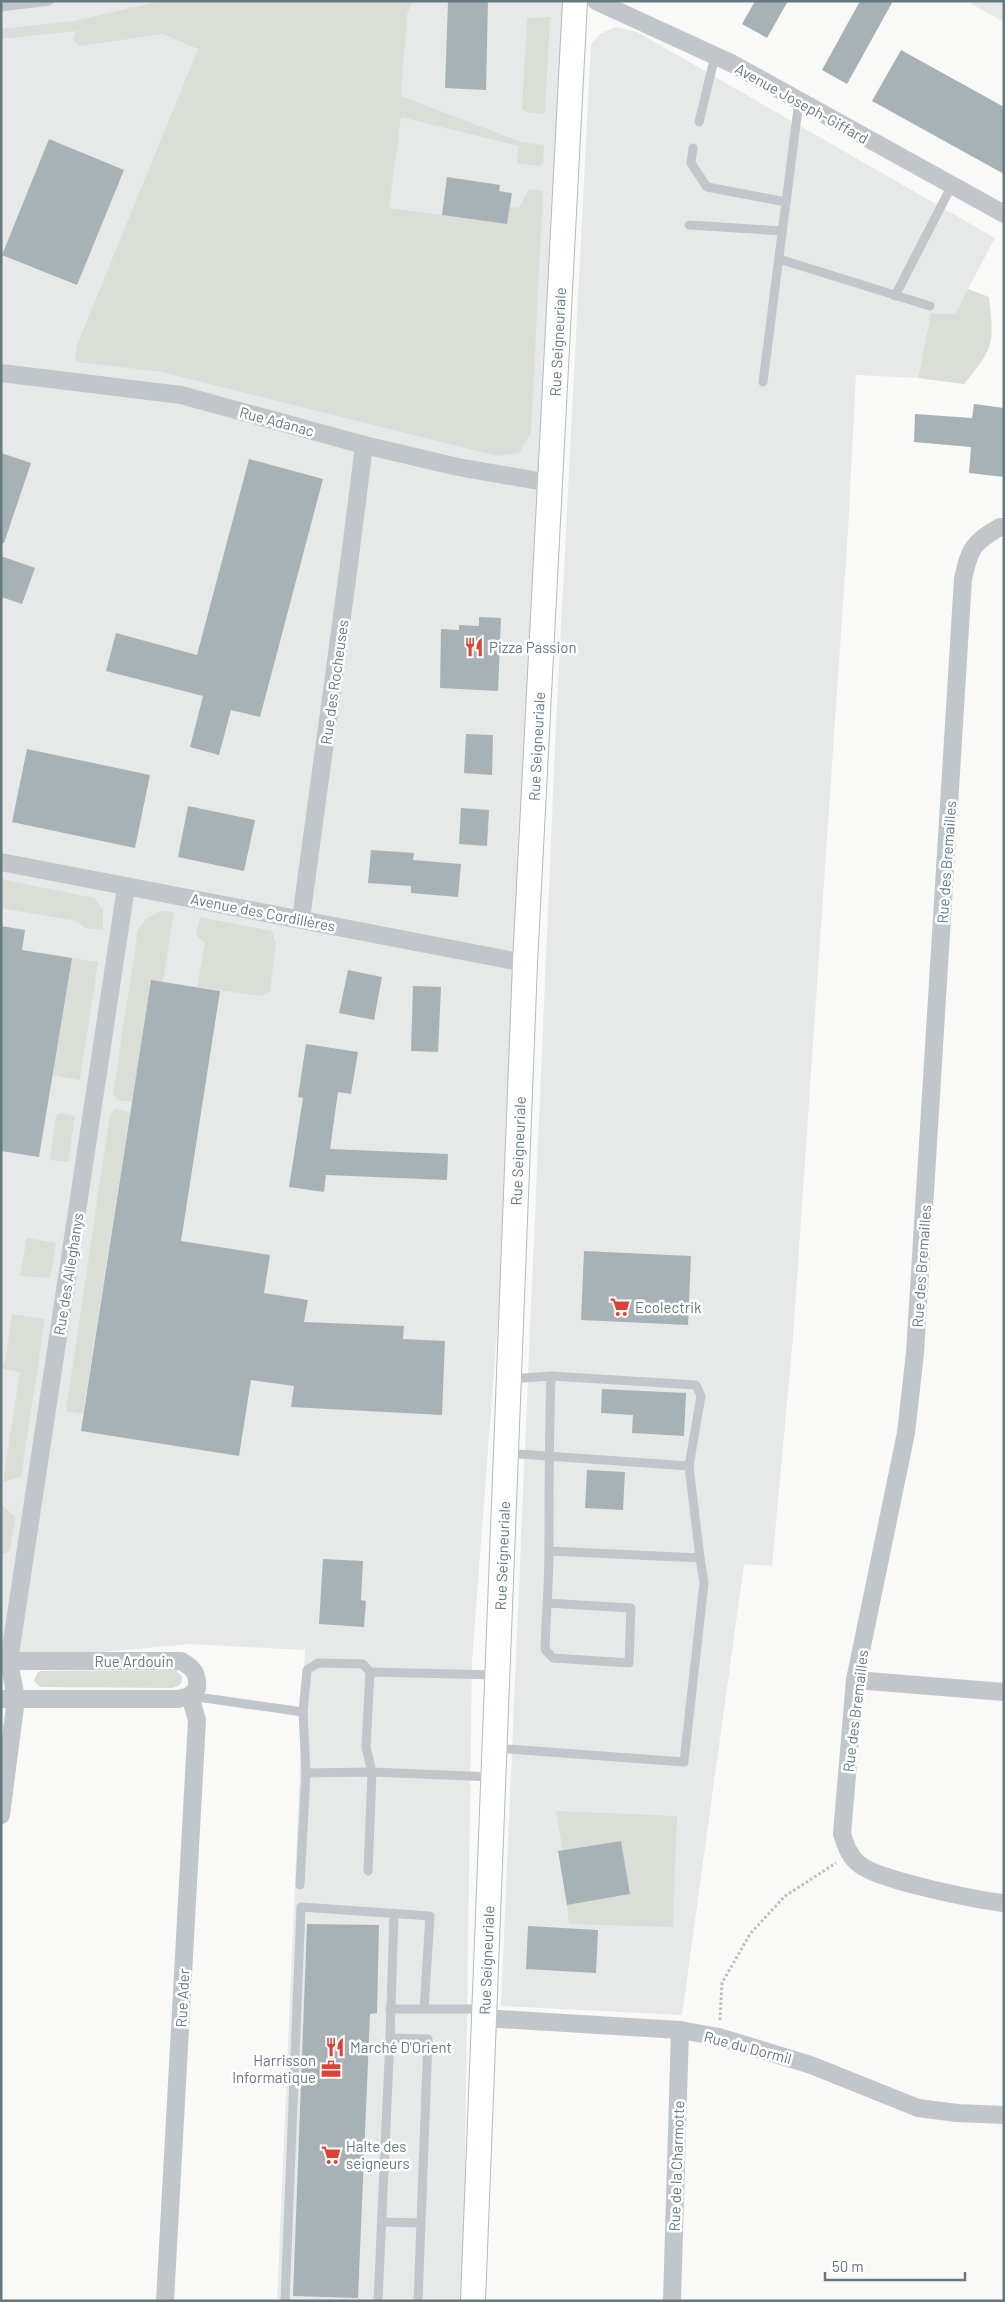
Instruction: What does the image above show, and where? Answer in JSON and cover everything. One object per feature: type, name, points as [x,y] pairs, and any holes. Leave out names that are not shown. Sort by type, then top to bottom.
[{"type":"street","name":"Rue Seigneuriale","points":[[473,2301],[525,964],[575,1]]},
{"type":"street","name":"Avenue Joseph-Giffard","points":[[596,1],[715,56],[1004,214]]},
{"type":"street","name":"Rue Adanac","points":[[1,374],[181,395],[364,445],[458,467],[550,483]]},
{"type":"street","name":"Rue des Rocheuses","points":[[302,919],[331,694],[343,619],[364,445]]},
{"type":"street","name":"Rue des Bremailles","points":[[850,1855],[842,1834],[855,1680],[906,1433],[915,1353],[964,579],[968,554],[980,540],[1000,526],[1004,526]]},
{"type":"street","name":"Avenue des Cordillères","points":[[1,862],[302,919],[525,964]]},
{"type":"street","name":"Rue des Alleghanys","points":[[1,1815],[9,1699],[5,1661],[126,887]]},
{"type":"street","name":"Rue Ardouin","points":[[5,1661],[181,1661],[191,1667],[196,1674],[197,1688],[190,1696]]},
{"type":"street","points":[[855,1680],[1004,1692]]},
{"type":"street","points":[[9,1699],[178,1699],[190,1696]]},
{"type":"street","name":"Rue Ader","points":[[165,2301],[198,1720],[190,1696]]},
{"type":"street","points":[[850,1855],[860,1866],[878,1874],[946,1893],[1004,1903]]},
{"type":"street","name":"Rue du Dormil","points":[[483,2014],[680,2030],[719,2036],[811,2065],[918,2108],[957,2113],[1004,2115]]},
{"type":"street","name":"Rue de la Charmotte","points":[[672,2301],[680,2030]]},
{"type":"lane","points":[[1,7],[49,1]]},
{"type":"lane","points":[[698,122],[715,56]]},
{"type":"lane","points":[[763,382],[800,101]]},
{"type":"lane","points":[[693,148],[691,163],[707,188],[786,202]]},
{"type":"lane","points":[[896,296],[952,185]]},
{"type":"lane","points":[[690,225],[782,231]]},
{"type":"lane","points":[[779,259],[930,306]]},
{"type":"lane","points":[[546,1603],[630,1608],[629,1663],[553,1658],[545,1649],[546,1603],[549,1551],[548,1457],[551,1376]]},
{"type":"lane","points":[[494,1748],[684,1762],[704,1583],[689,1466],[701,1396],[696,1385],[551,1376],[508,1379]]},
{"type":"lane","points":[[506,1454],[689,1466]]},
{"type":"lane","points":[[549,1551],[700,1558]]},
{"type":"lane","points":[[300,1885],[306,1773],[303,1712],[307,1670],[318,1663],[363,1664],[370,1672],[366,1746],[372,1772],[368,1871]]},
{"type":"lane","points":[[370,1672],[497,1675]]},
{"type":"lane","points":[[190,1696],[303,1712]]},
{"type":"lane","points":[[306,1773],[372,1772],[493,1777]]},
{"type":"lane","points":[[285,2301],[301,1907],[430,1916],[424,2009]]},
{"type":"lane","points":[[378,2301],[394,1914]]},
{"type":"lane","points":[[390,2009],[424,2009],[483,2014]]},
{"type":"lane","points":[[390,2038],[428,2039],[418,2301]]},
{"type":"lane","points":[[382,2222],[421,2223]]},
{"type":"path","points":[[719,2036],[722,1983],[750,1934],[785,1896],[850,1855]]},
{"type":"shaded area","points":[[1,1],[575,1],[525,963],[472,1661],[463,2301],[277,2301],[305,1650],[190,1644],[1,1661]]},
{"type":"shaded area","points":[[162,1],[412,1],[407,15],[401,96],[521,142],[544,145],[543,164],[539,166],[517,163],[518,146],[401,117],[389,208],[507,224],[510,207],[519,208],[529,189],[543,191],[531,433],[519,453],[497,456],[162,372],[78,362],[75,359],[77,345],[198,49],[163,34],[80,46],[73,40],[76,31],[1,39],[1,29],[74,21]]},
{"type":"shaded area","points":[[966,1],[1004,1],[1004,22]]},
{"type":"shaded area","points":[[550,17],[545,114],[526,112],[522,109],[527,18]]},
{"type":"shaded area","points":[[615,27],[637,32],[995,238],[955,314],[931,313],[918,378],[856,375],[848,530],[793,1337],[772,1566],[744,1564],[682,2015],[501,2006],[556,724],[591,44],[600,34]]},
{"type":"shaded area","points":[[968,289],[989,297],[992,325],[991,335],[990,344],[982,361],[964,384],[918,378],[931,313],[955,314]]},
{"type":"shaded area","points":[[1,879],[94,898],[103,909],[103,930],[85,928],[76,921],[1,908]]},
{"type":"shaded area","points":[[161,911],[174,912],[163,982],[151,981],[132,1102],[118,1100],[113,1094],[138,930],[145,919]]},
{"type":"shaded area","points":[[200,917],[272,931],[276,944],[270,991],[262,996],[197,987],[205,943],[196,935]]},
{"type":"shaded area","points":[[72,958],[98,962],[80,1080],[52,1075]]},
{"type":"shaded area","points":[[115,1109],[130,1112],[83,1414],[66,1411],[110,1114]]},
{"type":"shaded area","points":[[60,1113],[75,1116],[68,1162],[50,1160],[56,1116]]},
{"type":"shaded area","points":[[27,1238],[56,1243],[50,1278],[20,1276]]},
{"type":"shaded area","points":[[12,1314],[45,1319],[21,1477],[3,1482],[20,1372],[4,1369],[1,1366],[6,1358]]},
{"type":"shaded area","points":[[1,1504],[15,1517],[10,1551],[1,1555]]},
{"type":"shaded area","points":[[176,1670],[182,1677],[181,1683],[172,1688],[40,1687],[34,1681],[37,1673],[41,1671]]},
{"type":"shaded area","points":[[556,1811],[677,1816],[673,1927],[569,1924],[567,1905],[630,1894],[621,1841],[563,1850]]},
{"type":"building","points":[[448,1],[488,1],[486,90],[445,88]]},
{"type":"building","points":[[755,1],[788,1],[767,38],[742,24]]},
{"type":"building","points":[[860,1],[893,1],[847,84],[822,70]]},
{"type":"building","points":[[901,50],[1004,107],[1004,174],[872,101]]},
{"type":"building","points":[[49,139],[124,170],[77,285],[2,255]]},
{"type":"building","points":[[447,177],[500,185],[499,191],[512,193],[507,224],[442,215]]},
{"type":"building","points":[[974,404],[1004,408],[1004,477],[969,473],[971,447],[914,442],[915,414],[972,418]]},
{"type":"building","points":[[1,453],[31,463],[4,543],[1,543]]},
{"type":"building","points":[[249,459],[323,479],[260,717],[231,710],[219,755],[190,747],[203,696],[106,671],[116,633],[197,655]]},
{"type":"building","points":[[1,556],[35,568],[22,604],[1,597]]},
{"type":"building","points":[[479,617],[501,618],[498,691],[440,688],[441,629],[459,630],[459,625],[479,626]]},
{"type":"building","points":[[466,734],[493,735],[492,775],[464,773]]},
{"type":"building","points":[[27,749],[150,775],[135,848],[12,822]]},
{"type":"building","points":[[188,806],[255,820],[244,871],[178,857]]},
{"type":"building","points":[[461,808],[489,810],[487,846],[459,844]]},
{"type":"building","points":[[371,850],[414,853],[413,860],[461,864],[458,897],[411,893],[411,886],[368,883]]},
{"type":"building","points":[[1,926],[25,930],[22,950],[72,958],[39,1157],[1,1151]]},
{"type":"building","points":[[348,970],[382,977],[374,1020],[339,1013]]},
{"type":"building","points":[[151,980],[220,991],[181,1241],[270,1255],[264,1293],[308,1300],[304,1322],[404,1326],[403,1339],[445,1341],[442,1415],[291,1407],[294,1386],[251,1380],[239,1456],[81,1431]]},
{"type":"building","points":[[413,986],[441,987],[438,1052],[411,1051]]},
{"type":"building","points":[[306,1044],[358,1052],[351,1094],[338,1092],[330,1149],[448,1154],[447,1180],[326,1175],[324,1192],[289,1187],[303,1098],[298,1097]]},
{"type":"building","points":[[584,1251],[691,1256],[688,1325],[581,1320]]},
{"type":"building","points":[[602,1389],[686,1393],[684,1436],[632,1433],[633,1415],[601,1413]]},
{"type":"building","points":[[587,1470],[625,1472],[623,1510],[585,1508]]},
{"type":"building","points":[[323,1559],[363,1561],[361,1600],[366,1601],[364,1627],[319,1624]]},
{"type":"building","points":[[621,1841],[630,1894],[567,1905],[558,1851]]},
{"type":"building","name":"Halte des seigneurs","points":[[307,1924],[379,1925],[377,2013],[370,2014],[358,2298],[293,2296]]},
{"type":"building","points":[[528,1926],[598,1930],[596,1973],[526,1969]]},
{"type":"place","name":"Pizza Passion","points":[[474,647]]},
{"type":"place","name":"Ecolectrik","points":[[620,1307]]},
{"type":"place","name":"Marché D'Orient","points":[[335,2047]]},
{"type":"place","name":"Harrisson Informatique","points":[[331,2069]]},
{"type":"place","name":"Halte des seigneurs","points":[[331,2155]]}]
